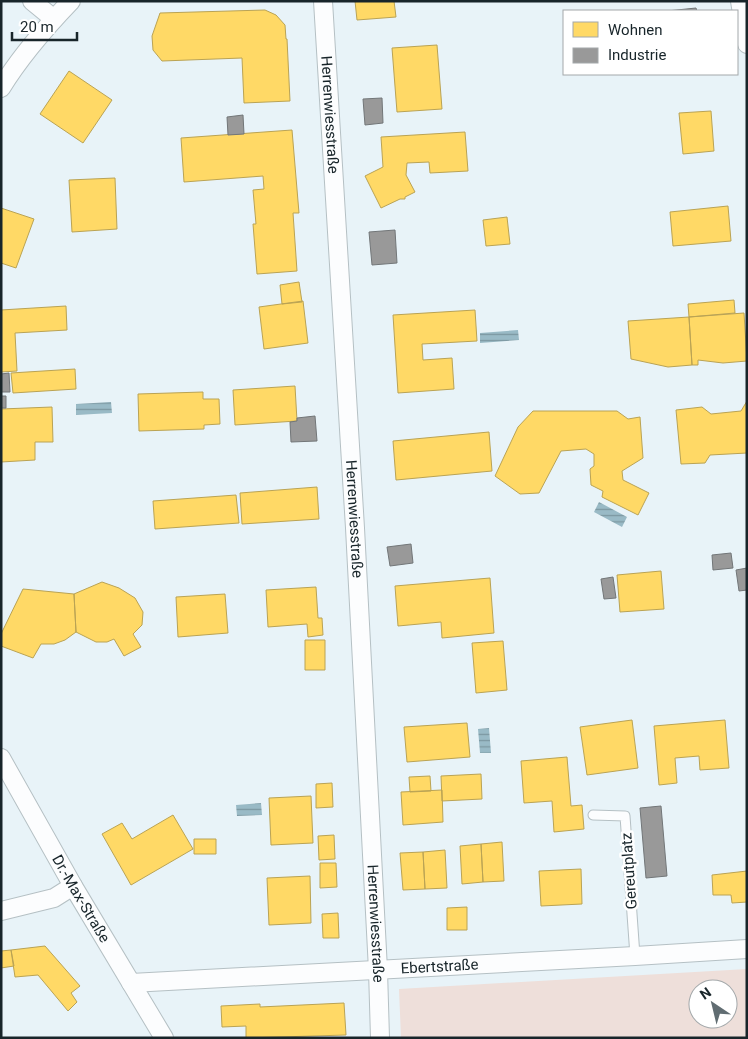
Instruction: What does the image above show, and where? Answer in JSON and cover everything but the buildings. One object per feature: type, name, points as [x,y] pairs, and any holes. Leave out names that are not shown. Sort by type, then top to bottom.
[{"type":"street","points":[[32,1],[54,19]]},
{"type":"street","points":[[1,88],[8,76],[71,1]]},
{"type":"street","name":"Herrenwiesstraße","points":[[323,1],[355,528],[380,1038]]},
{"type":"street","points":[[740,1],[747,44]]},
{"type":"street","name":"Dr.-Max-Straße","points":[[1,758],[73,886],[164,1038]]},
{"type":"street","points":[[1,911],[54,898],[73,886]]},
{"type":"street","name":"Ebertstraße","points":[[131,983],[747,949]]},
{"type":"lane","name":"Gereutplatz","points":[[593,815],[625,816],[635,956]]},
{"type":"shaded area","points":[[747,969],[747,1038],[401,1038],[399,989]]},
{"type":"water","points":[[518,330],[519,340],[480,343],[480,333]]},
{"type":"water","points":[[111,402],[112,413],[76,415],[76,404]]},
{"type":"water","points":[[599,502],[627,517],[622,527],[594,512]]},
{"type":"water","points":[[489,728],[491,753],[480,753],[478,729]]},
{"type":"water","points":[[261,803],[262,815],[237,816],[236,805]]}]
